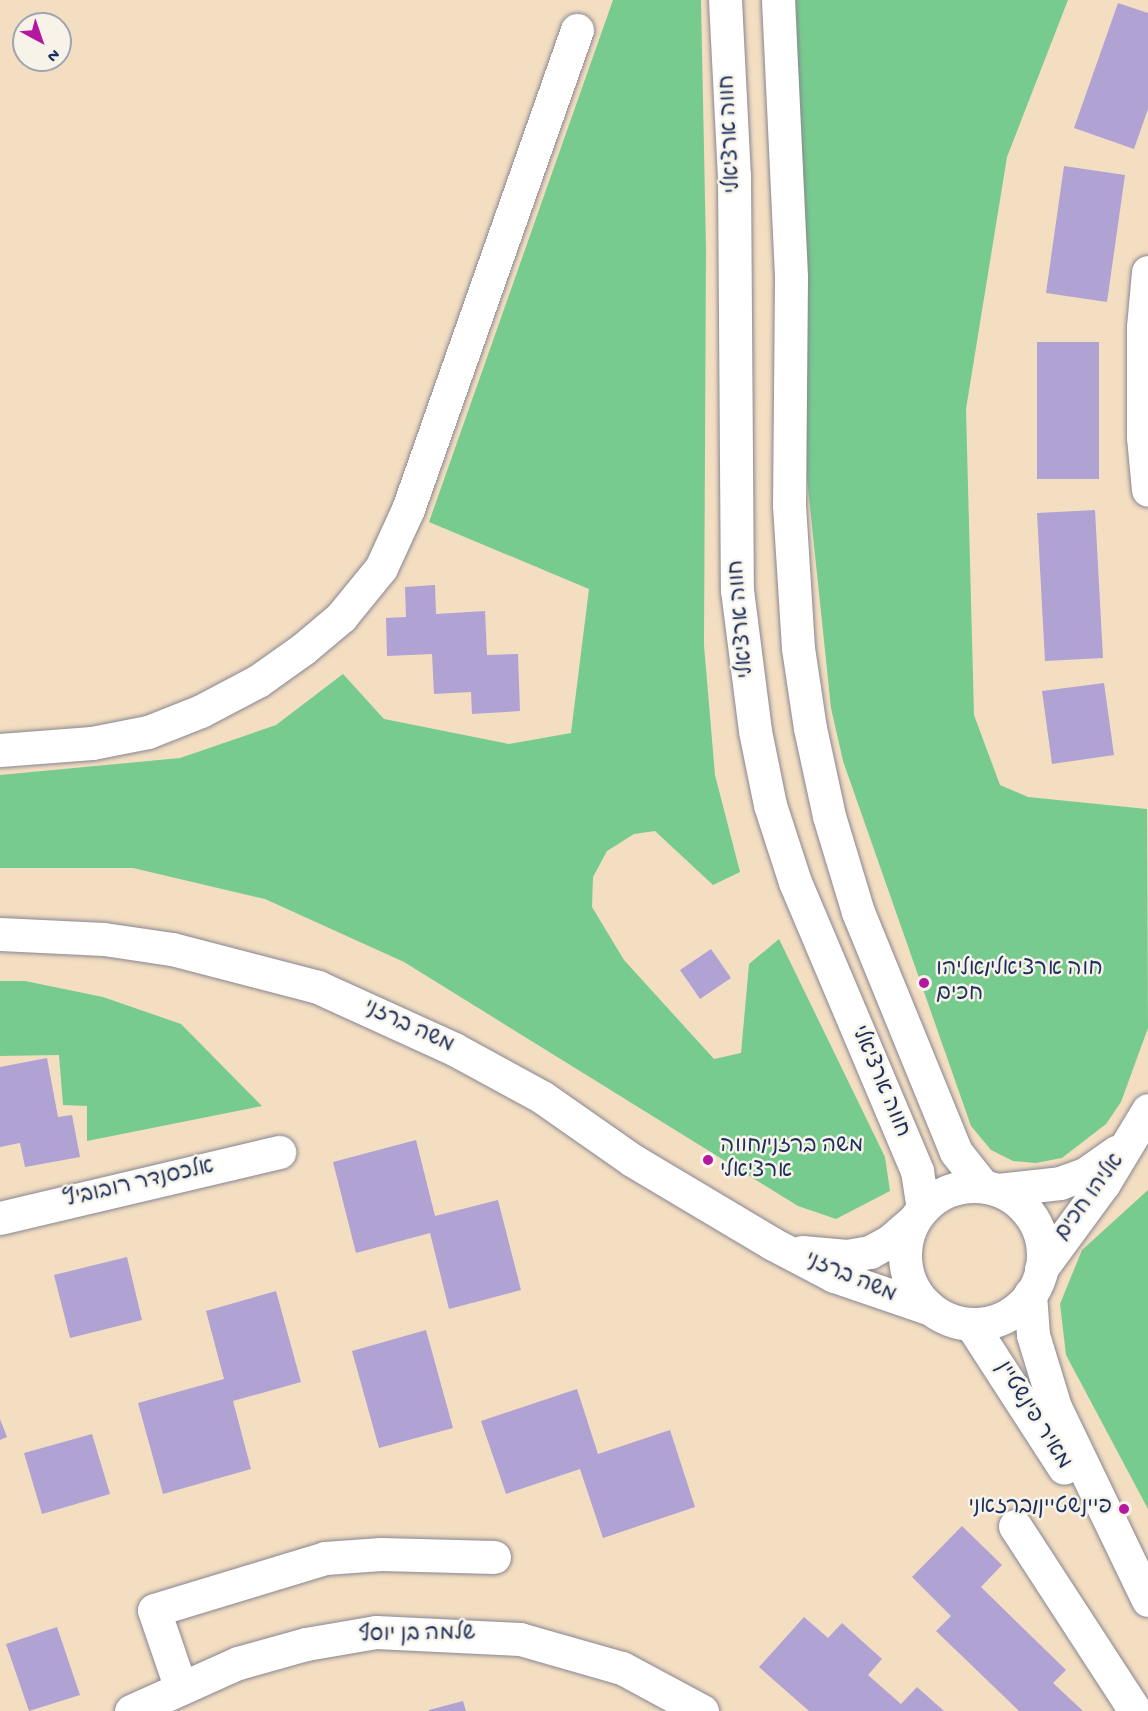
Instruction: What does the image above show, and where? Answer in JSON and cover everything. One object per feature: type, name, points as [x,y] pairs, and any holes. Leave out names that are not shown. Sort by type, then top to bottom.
[{"type":"street","name":"חווה ארציאלי","points":[[725,0],[735,175],[737,590],[753,720],[770,805],[795,882],[917,1171],[918,1214]]},
{"type":"street","name":"חווה ארציאלי","points":[[778,0],[791,278],[789,505],[797,637],[810,728],[829,816],[858,912],[956,1152],[990,1188]]},
{"type":"street","points":[[0,750],[92,744],[148,732],[201,711],[258,681],[341,617],[381,568],[408,509],[577,30]]},
{"type":"street","points":[[1148,272],[1143,327],[1143,437],[1148,490]]},
{"type":"street","name":"משה ברזני","points":[[0,934],[104,939],[172,949],[318,987],[416,1031],[542,1097],[632,1160],[771,1244],[834,1276],[931,1309]]},
{"type":"street","name":"אליהו חכים","points":[[990,1188],[1029,1189],[1085,1174],[1119,1151],[1144,1118]]},
{"type":"street","name":"אליהו חכים","points":[[1035,1282],[1144,1118]]},
{"type":"street","name":"אלכסנדר רובוביץ","points":[[0,1218],[279,1152]]},
{"type":"street","points":[[990,1188],[1013,1197],[1032,1217],[1042,1242],[1035,1282],[998,1319],[971,1323],[944,1317],[931,1309],[915,1290],[906,1268],[904,1252],[918,1214],[950,1190],[990,1188]]},
{"type":"street","name":"משה ברזני","points":[[771,1244],[816,1256],[847,1257],[890,1241],[918,1214]]},
{"type":"street","name":"מאיר פינשטיין","points":[[1035,1282],[1033,1335],[1055,1407],[1148,1601]]},
{"type":"street","name":"מאיר פינשטיין","points":[[971,1323],[1148,1601]]},
{"type":"street","points":[[1015,1526],[1135,1711]]},
{"type":"street","points":[[180,1686],[154,1610],[325,1558],[381,1554],[494,1557]]},
{"type":"street","name":"שלמה בן יוסף","points":[[131,1711],[180,1686],[238,1663],[306,1644],[376,1632],[515,1638],[569,1651],[622,1668],[702,1711]]},
{"type":"green space","points":[[613,0],[701,0],[706,249],[704,645],[715,775],[740,872],[713,885],[655,831],[634,834],[607,851],[593,877],[592,907],[624,960],[714,1059],[741,1053],[749,964],[779,939],[885,1157],[890,1191],[836,1219],[798,1206],[404,962],[265,899],[133,868],[0,868],[0,775],[180,758],[276,725],[343,674],[384,719],[509,744],[571,733],[589,589],[429,522]]},
{"type":"green space","points":[[796,0],[1068,0],[1007,157],[966,409],[974,715],[1000,785],[1028,797],[1147,809],[1148,1028],[1121,1102],[1106,1124],[1062,1158],[1036,1163],[1013,1161],[991,1150],[971,1126],[843,761],[831,708],[807,478]]},
{"type":"green space","points":[[0,981],[25,981],[103,997],[181,1024],[262,1106],[87,1141],[87,1106],[63,1105],[59,1055],[0,1056]]},
{"type":"green space","points":[[1148,1190],[1148,1509],[1066,1355],[1060,1304],[1082,1250]]},
{"type":"building","points":[[1118,3],[1148,13],[1148,109],[1134,149],[1074,128]]},
{"type":"building","points":[[1064,166],[1125,175],[1107,302],[1046,293]]},
{"type":"building","points":[[1037,342],[1099,342],[1099,479],[1037,479]]},
{"type":"building","points":[[1095,510],[1103,658],[1045,661],[1037,513]]},
{"type":"building","points":[[435,585],[436,614],[485,611],[487,655],[518,654],[520,711],[472,714],[471,692],[434,694],[432,654],[387,656],[386,618],[406,617],[405,587]]},
{"type":"building","points":[[1104,683],[1114,755],[1052,764],[1042,691]]},
{"type":"building","points":[[711,949],[731,978],[700,999],[680,970]]},
{"type":"building","points":[[47,1058],[58,1117],[72,1115],[80,1157],[25,1167],[20,1143],[0,1147],[0,1067]]},
{"type":"building","points":[[416,1140],[435,1216],[498,1200],[521,1290],[449,1309],[430,1233],[356,1253],[333,1162]]},
{"type":"building","points":[[127,1257],[142,1320],[70,1338],[54,1275]]},
{"type":"building","points":[[276,1291],[301,1382],[233,1401],[251,1469],[163,1494],[138,1403],[224,1379],[206,1311]]},
{"type":"building","points":[[426,1330],[453,1428],[379,1448],[352,1351]]},
{"type":"building","points":[[577,1389],[598,1454],[670,1430],[695,1507],[603,1538],[580,1469],[506,1494],[481,1421]]},
{"type":"building","points":[[0,1419],[7,1437],[0,1440]]},
{"type":"building","points":[[92,1434],[110,1494],[42,1514],[24,1453]]},
{"type":"building","points":[[962,1526],[1002,1565],[981,1587],[1066,1670],[1053,1683],[1083,1711],[1019,1711],[936,1631],[951,1616],[912,1577]]},
{"type":"building","points":[[804,1617],[828,1638],[842,1623],[882,1659],[868,1675],[901,1704],[917,1687],[944,1711],[809,1711],[759,1667]]},
{"type":"building","points":[[57,1627],[80,1695],[29,1711],[6,1644]]},
{"type":"building","points":[[463,1701],[466,1711],[429,1711],[429,1710]]},
{"type":"place","name":"חוה ארציאלי/אליהו חכים","points":[[924,983]]},
{"type":"place","name":"משה ברזני/חווה ארציאלי","points":[[708,1160]]},
{"type":"place","name":"פיינשטיין/ברזאני","points":[[1124,1509]]}]
